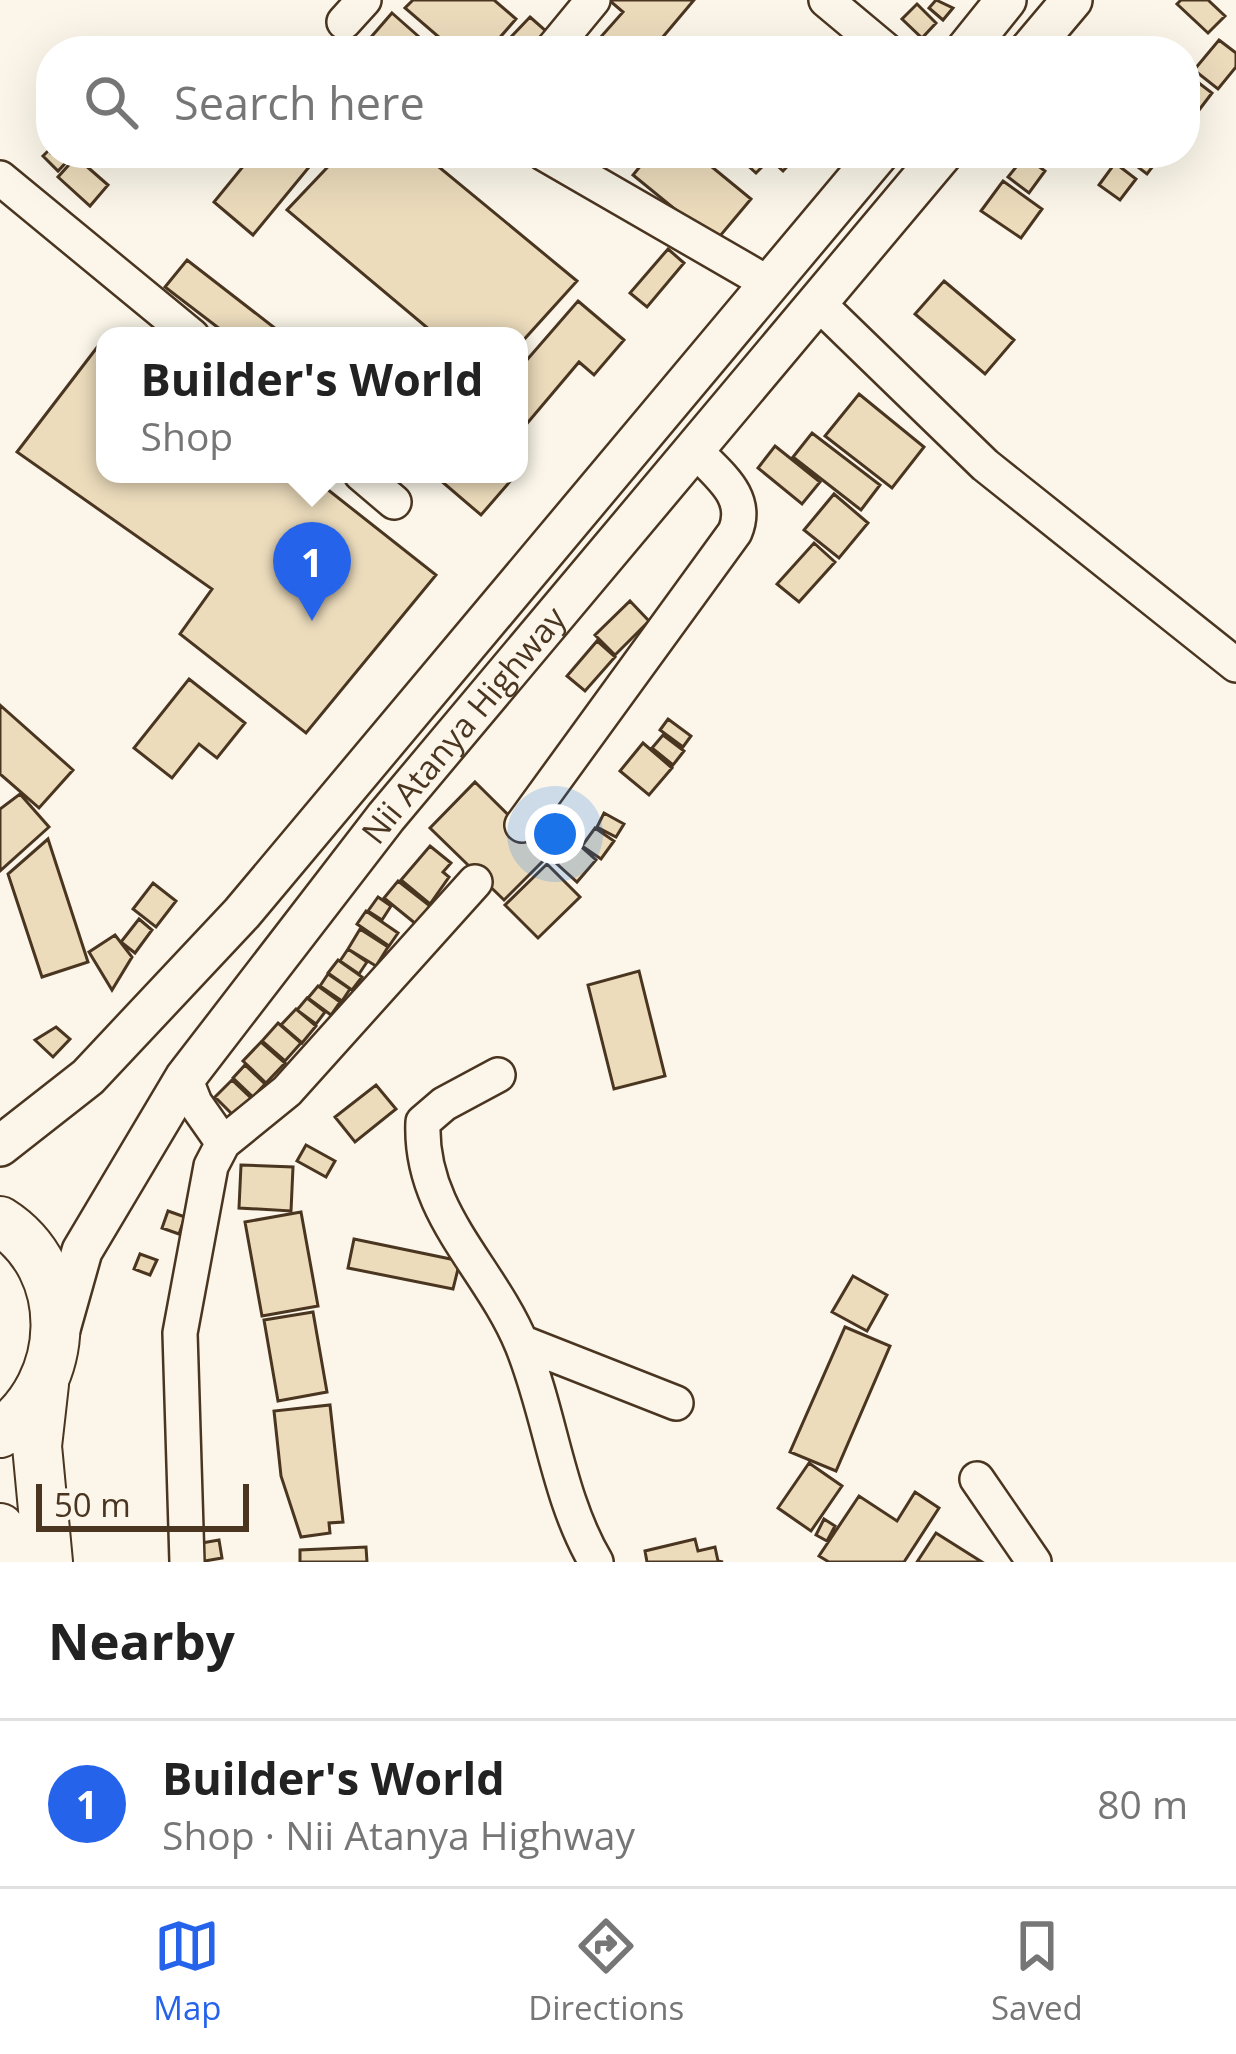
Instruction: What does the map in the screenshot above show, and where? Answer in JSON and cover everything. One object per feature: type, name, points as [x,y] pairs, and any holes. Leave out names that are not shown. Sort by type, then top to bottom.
[{"type":"highway","points":[[0,1221],[36,1256],[54,1296],[38,1462],[48,1562]]},
{"type":"highway","points":[[0,1433],[27,1409],[50,1362]]},
{"type":"highway","points":[[0,1528],[25,1562]]},
{"type":"main road","points":[[977,36],[1006,0]]},
{"type":"main road","points":[[1042,36],[1072,0]]},
{"type":"main road","points":[[0,1147],[88,1077],[242,913],[866,168]]},
{"type":"main road","name":"Nii Atanya Highway","points":[[50,1362],[82,1250],[185,1078],[386,817],[930,168]]},
{"type":"street","points":[[563,36],[593,0]]},
{"type":"street","points":[[826,0],[869,36]]},
{"type":"street","points":[[569,168],[768,283]]},
{"type":"street","points":[[0,178],[181,327]]},
{"type":"street","points":[[817,302],[985,465],[1236,665]]},
{"type":"street","points":[[522,825],[735,532],[741,516],[739,498],[695,450]]},
{"type":"street","points":[[372,483],[394,502]]},
{"type":"street","points":[[187,1562],[179,1333],[211,1166],[223,1143],[287,1091],[475,882]]},
{"type":"street","points":[[498,1075],[444,1104],[423,1123],[422,1157],[447,1224],[521,1342],[573,1514],[596,1562]]},
{"type":"street","points":[[185,1078],[195,1103],[223,1143]]},
{"type":"street","points":[[521,1342],[676,1403]]},
{"type":"street","points":[[977,1479],[1034,1562]]},
{"type":"building","points":[[413,0],[494,0],[516,19],[501,36],[438,36],[405,8]]},
{"type":"building","points":[[609,0],[694,0],[664,36],[602,36],[623,12]]},
{"type":"building","points":[[936,0],[953,8],[943,20],[929,8]]},
{"type":"building","points":[[1208,0],[1225,16],[1208,33],[1177,4]]},
{"type":"building","points":[[917,4],[936,23],[920,36],[902,19]]},
{"type":"building","points":[[392,13],[418,36],[372,36]]},
{"type":"building","points":[[530,17],[546,31],[541,36],[512,36]]},
{"type":"building","points":[[1219,40],[1236,53],[1236,67],[1218,89],[1200,75],[1200,63]]},
{"type":"building","points":[[1200,84],[1212,93],[1200,109]]},
{"type":"building","points":[[66,168],[89,168],[108,185],[90,206],[58,177]]},
{"type":"building","points":[[242,168],[308,168],[253,235],[214,202]]},
{"type":"building","points":[[327,168],[440,168],[577,281],[528,335],[528,327],[426,327],[287,210]]},
{"type":"building","points":[[639,168],[713,168],[751,199],[715,242],[633,175]]},
{"type":"building","points":[[1015,168],[1045,171],[1029,193],[1008,177]]},
{"type":"building","points":[[1111,168],[1122,168],[1136,179],[1120,200],[1099,185]]},
{"type":"building","points":[[1003,181],[1042,209],[1021,238],[981,211]]},
{"type":"building","points":[[668,249],[684,263],[647,307],[630,293]]},
{"type":"building","points":[[187,260],[273,327],[217,327],[165,287]]},
{"type":"building","points":[[944,281],[1014,340],[985,374],[915,314]]},
{"type":"building","points":[[578,301],[624,340],[594,375],[579,362],[528,422],[528,359]]},
{"type":"building","points":[[96,349],[96,483],[319,483],[436,575],[306,733],[180,634],[212,589],[17,452]]},
{"type":"building","points":[[859,394],[924,447],[892,488],[825,436]]},
{"type":"building","points":[[812,433],[880,485],[861,510],[793,457]]},
{"type":"building","points":[[775,446],[820,482],[802,504],[758,468]]},
{"type":"building","points":[[444,483],[509,483],[481,515]]},
{"type":"building","points":[[834,494],[868,523],[839,558],[804,530]]},
{"type":"building","points":[[814,543],[835,562],[799,602],[777,584]]},
{"type":"building","points":[[630,601],[649,621],[615,655],[595,635]]},
{"type":"building","points":[[597,641],[615,657],[585,691],[567,676]]},
{"type":"building","points":[[189,679],[245,723],[217,758],[199,744],[172,778],[134,748]]},
{"type":"building","points":[[0,705],[73,770],[39,808],[0,774]]},
{"type":"building","points":[[668,719],[691,736],[683,747],[660,730]]},
{"type":"building","points":[[663,735],[684,751],[673,765],[652,748]]},
{"type":"building","points":[[643,743],[672,768],[649,795],[620,771]]},
{"type":"building","points":[[475,782],[549,855],[504,900],[430,828]]},
{"type":"building","points":[[20,794],[49,827],[0,871],[0,809]]},
{"type":"building","points":[[604,813],[624,824],[616,837],[597,827]]},
{"type":"building","points":[[595,828],[614,841],[601,859],[582,846]]},
{"type":"building","points":[[48,839],[88,962],[42,977],[8,874]]},
{"type":"building","points":[[577,843],[596,860],[577,882],[557,864]]},
{"type":"building","points":[[430,846],[451,863],[443,872],[449,877],[430,904],[401,880]]},
{"type":"building","points":[[547,864],[580,897],[538,938],[505,905]]},
{"type":"building","points":[[398,881],[430,906],[416,924],[384,898]]},
{"type":"building","points":[[153,883],[176,901],[156,927],[133,909]]},
{"type":"building","points":[[378,897],[391,906],[382,920],[368,911]]},
{"type":"building","points":[[366,911],[398,933],[389,946],[357,924]]},
{"type":"building","points":[[139,919],[152,930],[135,953],[121,942]]},
{"type":"building","points":[[360,929],[388,947],[376,966],[348,949]]},
{"type":"building","points":[[115,935],[132,957],[112,990],[89,952]]},
{"type":"building","points":[[348,949],[367,962],[359,974],[340,961]]},
{"type":"building","points":[[338,960],[362,977],[352,990],[328,973]]},
{"type":"building","points":[[639,971],[665,1076],[614,1089],[588,985]]},
{"type":"building","points":[[328,974],[350,989],[342,1001],[320,986]]},
{"type":"building","points":[[318,986],[340,1002],[331,1015],[308,998]]},
{"type":"building","points":[[307,998],[325,1012],[316,1024],[297,1010]]},
{"type":"building","points":[[296,1009],[316,1026],[302,1043],[281,1025]]},
{"type":"building","points":[[278,1023],[301,1043],[285,1061],[262,1041]]},
{"type":"building","points":[[56,1027],[70,1039],[53,1057],[35,1040]]},
{"type":"building","points":[[261,1042],[285,1063],[266,1083],[243,1061]]},
{"type":"building","points":[[245,1065],[265,1084],[253,1097],[233,1078]]},
{"type":"building","points":[[232,1080],[251,1098],[234,1116],[215,1097]]},
{"type":"building","points":[[376,1085],[396,1109],[355,1142],[335,1117]]},
{"type":"building","points":[[306,1145],[335,1161],[326,1177],[297,1161]]},
{"type":"building","points":[[241,1165],[293,1167],[291,1211],[239,1208]]},
{"type":"building","points":[[168,1211],[185,1217],[179,1234],[162,1228]]},
{"type":"building","points":[[301,1212],[318,1306],[262,1316],[245,1222]]},
{"type":"building","points":[[354,1239],[460,1261],[453,1289],[348,1268]]},
{"type":"building","points":[[140,1254],[157,1260],[150,1275],[134,1269]]},
{"type":"building","points":[[853,1276],[887,1295],[867,1331],[832,1312]]},
{"type":"building","points":[[313,1312],[327,1392],[278,1401],[264,1320]]},
{"type":"building","points":[[845,1327],[890,1346],[836,1471],[790,1452]]},
{"type":"building","points":[[330,1405],[343,1522],[329,1523],[330,1533],[301,1537],[281,1476],[274,1411]]},
{"type":"building","points":[[809,1463],[842,1486],[811,1531],[778,1508]]},
{"type":"building","points":[[915,1492],[939,1508],[904,1562],[829,1562],[819,1556],[859,1496],[897,1521]]},
{"type":"building","points":[[824,1519],[835,1526],[827,1541],[816,1535]]},
{"type":"building","points":[[936,1533],[982,1562],[917,1562]]},
{"type":"building","points":[[695,1539],[698,1551],[715,1547],[718,1561],[723,1562],[647,1562],[645,1551]]},
{"type":"building","points":[[219,1540],[222,1558],[199,1562],[196,1544]]},
{"type":"building","points":[[366,1547],[367,1562],[300,1562],[300,1550]]},
{"type":"place","name":"Builder's World","points":[[312,621]]}]
